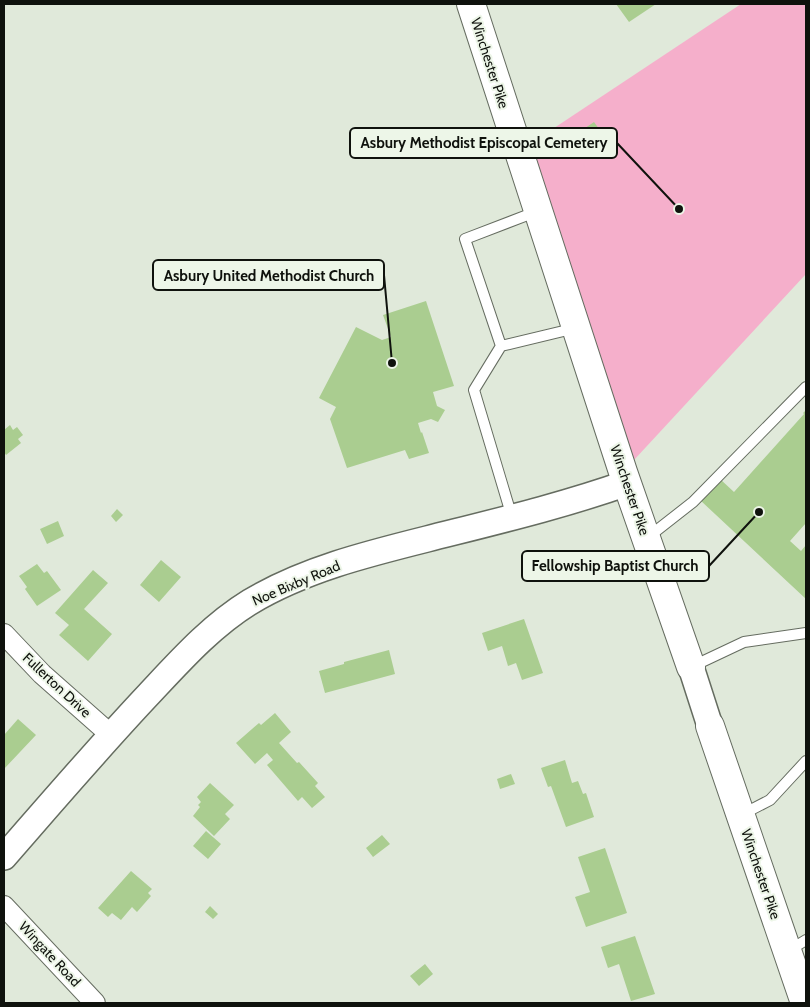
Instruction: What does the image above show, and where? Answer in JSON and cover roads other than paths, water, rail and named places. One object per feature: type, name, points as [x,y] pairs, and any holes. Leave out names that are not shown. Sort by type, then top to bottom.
[{"type":"main road","name":"Winchester Pike","points":[[471,4],[627,483],[690,667]]},
{"type":"main road","name":"Winchester Pike","points":[[710,726],[741,816],[797,945],[805,1003]]},
{"type":"street","name":"Noe Bixby Road","points":[[4,858],[111,735],[190,651],[219,624],[250,602],[285,585],[351,560],[578,500],[627,483]]},
{"type":"street","name":"Fullerton Drive","points":[[4,634],[42,674],[111,735]]},
{"type":"street","name":"Winchester Pike","points":[[690,667],[710,726]]},
{"type":"street","name":"Wingate Road","points":[[4,906],[95,1003]]},
{"type":"lane","points":[[501,346],[466,239],[539,210]]},
{"type":"lane","points":[[512,517],[474,390],[501,346],[577,327]]},
{"type":"lane","points":[[646,539],[694,502],[806,387]]},
{"type":"lane","points":[[690,667],[744,642],[806,632]]},
{"type":"lane","points":[[741,816],[770,800],[806,761]]},
{"type":"place","name":"Asbury Methodist Episcopal Cemetery","points":[[679,209]]},
{"type":"place","name":"Asbury United Methodist Church","points":[[392,363]]},
{"type":"place","name":"Fellowship Baptist Church","points":[[759,512]]}]
